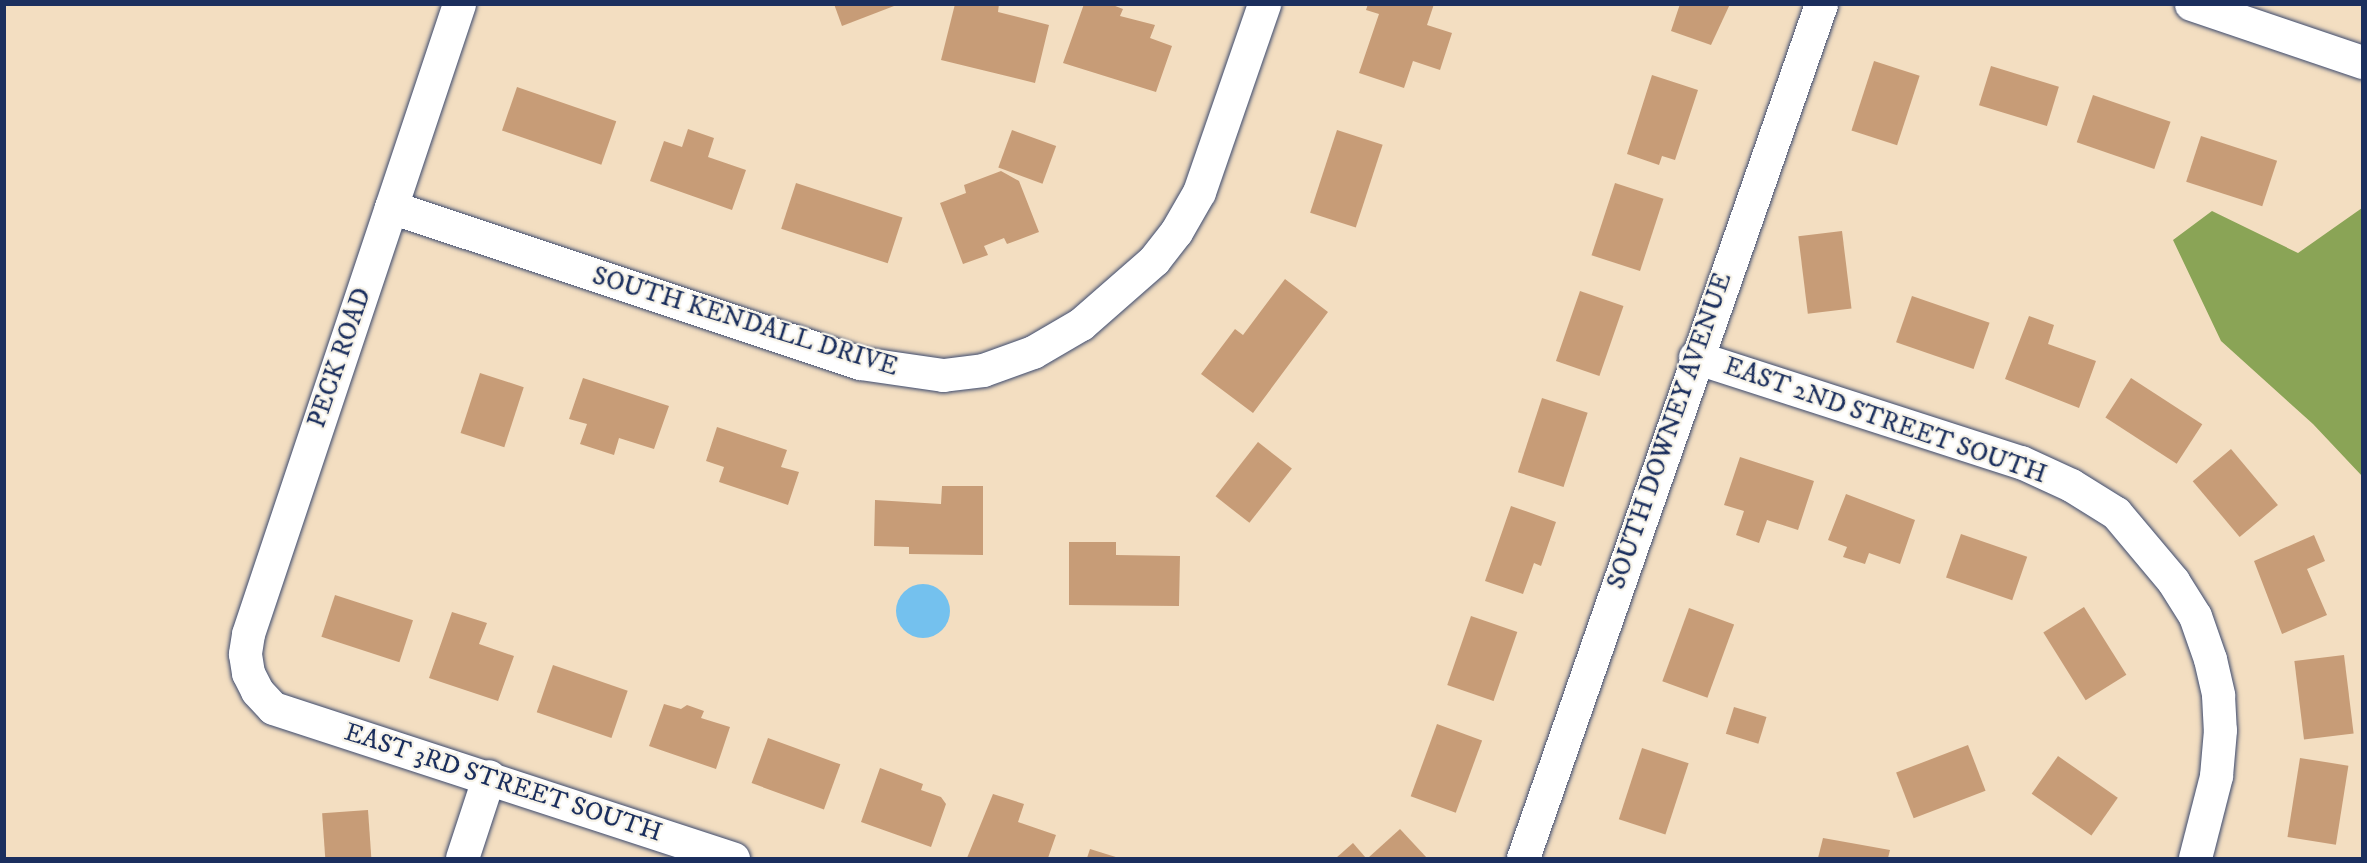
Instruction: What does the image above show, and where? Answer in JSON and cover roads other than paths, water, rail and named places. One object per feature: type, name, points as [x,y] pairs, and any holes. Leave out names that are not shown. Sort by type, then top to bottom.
[{"type":"street","name":"PECK ROAD","points":[[273,708],[257,691],[248,673],[245,654],[248,634],[459,4]]},
{"type":"street","name":"SOUTH KENDALL DRIVE","points":[[391,207],[860,363],[943,375],[983,370],[1033,352],[1081,324],[1141,272],[1176,232],[1199,192],[1264,4]]},
{"type":"street","name":"SOUTH DOWNEY AVENUE","points":[[1523,858],[1695,357],[1821,4]]},
{"type":"street","points":[[2191,4],[2362,62]]},
{"type":"street","name":"EAST 2ND STREET SOUTH","points":[[1695,357],[2021,462],[2071,485],[2116,513],[2139,537],[2195,616],[2218,695],[2220,730],[2216,776],[2195,858]]},
{"type":"street","name":"EAST 3RD STREET SOUTH","points":[[273,708],[489,776],[733,858]]},
{"type":"street","points":[[462,858],[489,776]]},
{"type":"water","points":[[918,584],[928,584],[938,588],[946,596],[950,611],[946,626],[938,634],[928,638],[918,638],[908,634],[900,626],[896,616],[896,606],[900,596],[908,588]]}]
